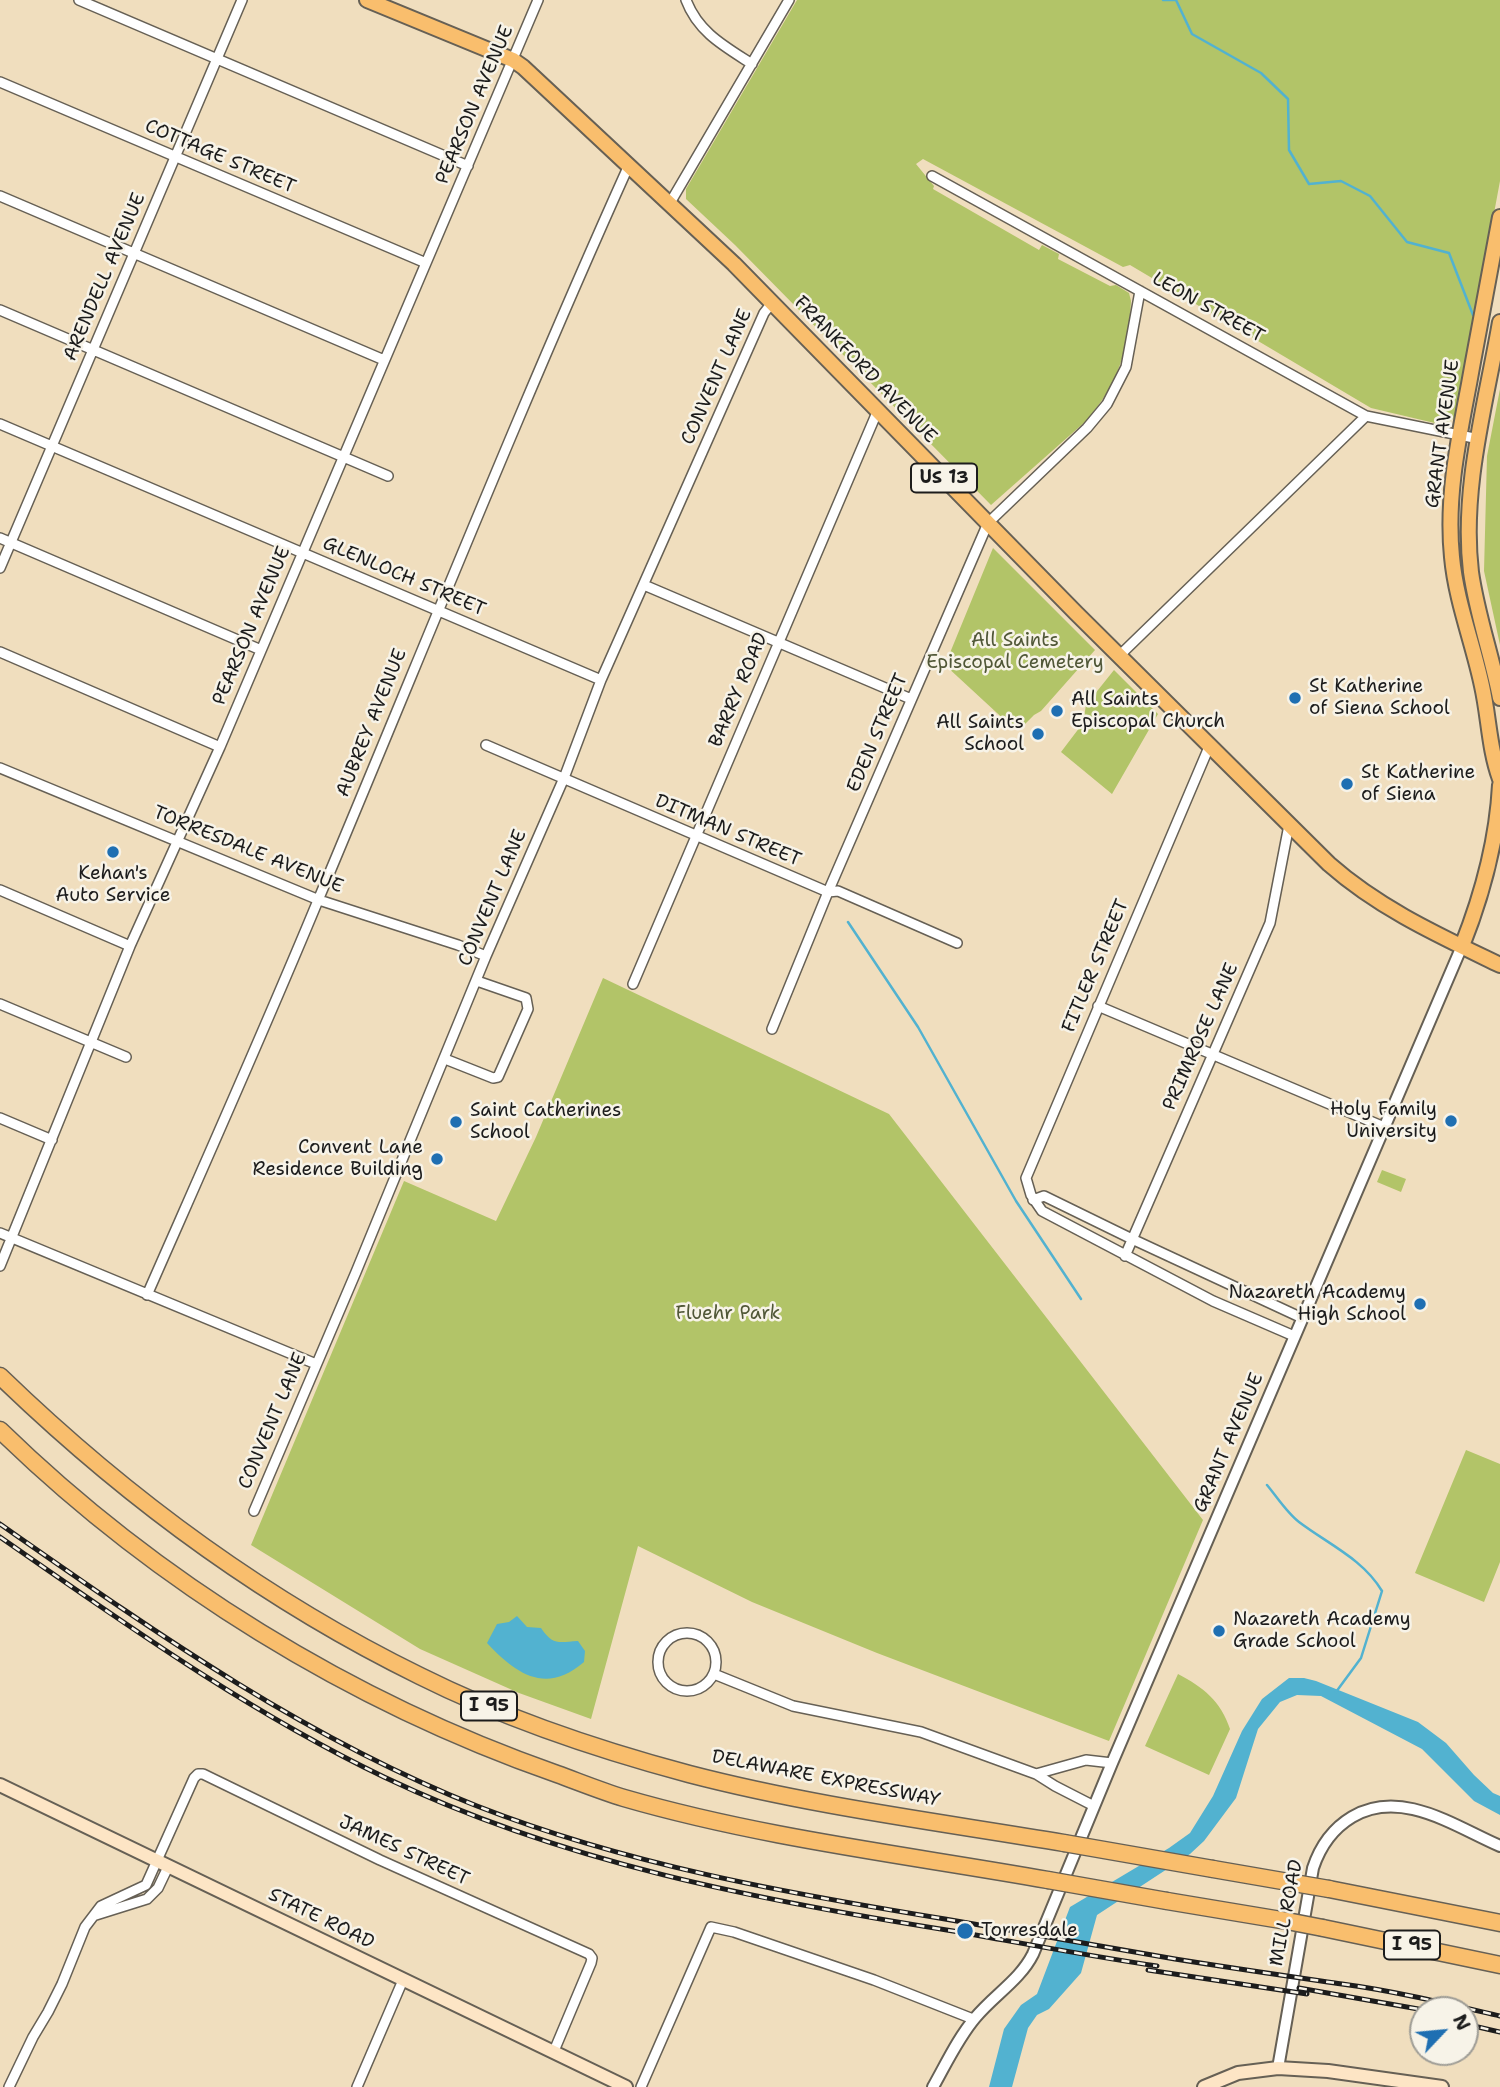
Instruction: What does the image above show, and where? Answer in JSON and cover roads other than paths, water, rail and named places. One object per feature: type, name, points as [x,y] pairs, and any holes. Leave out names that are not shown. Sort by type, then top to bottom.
[{"type":"highway","name":"DELAWARE EXPRESSWAY","points":[[0,1376],[57,1432],[163,1517],[293,1607],[421,1677],[587,1744],[688,1774],[776,1795],[1329,1889],[1500,1923]]},
{"type":"highway","name":"I 95","points":[[0,1430],[117,1532],[220,1608],[405,1712],[470,1742],[623,1797],[754,1829],[1323,1928],[1500,1965]]},
{"type":"main road","name":"FRANKFORD AVENUE","points":[[367,0],[513,60],[523,67],[670,203],[772,303],[1209,747],[1329,864],[1367,895],[1409,921],[1500,965]]},
{"type":"main road","name":"GRANT AVENUE","points":[[1500,217],[1459,436],[1449,511],[1452,559],[1459,600],[1483,691],[1492,757],[1500,779]]},
{"type":"main road","name":"GRANT AVENUE","points":[[1500,321],[1479,439],[1470,524],[1472,574],[1484,638],[1500,698]]},
{"type":"main road","name":"GRANT AVENUE","points":[[1462,946],[1478,905],[1490,862],[1498,818],[1500,785]]},
{"type":"main road","name":"STATE ROAD","points":[[0,1785],[626,2087]]},
{"type":"main road","points":[[1204,2087],[1238,2073],[1264,2068],[1328,2071],[1442,2087]]},
{"type":"street","points":[[79,0],[468,166]]},
{"type":"street","name":"ARENDELL AVENUE","points":[[0,568],[242,0]]},
{"type":"street","name":"PEARSON AVENUE","points":[[0,1266],[93,1043],[130,946],[220,747],[538,0]]},
{"type":"street","points":[[685,0],[691,13],[710,36],[752,64]]},
{"type":"street","points":[[670,203],[789,0]]},
{"type":"street","name":"COTTAGE STREET","points":[[0,82],[426,263]]},
{"type":"street","name":"AUBREY AVENUE","points":[[147,1295],[319,900],[552,337],[629,165]]},
{"type":"street","name":"LEON STREET","points":[[932,176],[1366,416],[1479,439]]},
{"type":"street","points":[[0,196],[384,360]]},
{"type":"street","name":"EDEN STREET","points":[[772,1029],[828,892],[988,523],[1087,428],[1107,404],[1126,367],[1140,291]]},
{"type":"street","name":"CONVENT LANE","points":[[254,1511],[486,956],[564,778],[601,680],[764,313],[772,303]]},
{"type":"street","points":[[0,310],[388,476]]},
{"type":"street","name":"BARRY ROAD","points":[[634,984],[878,410]]},
{"type":"street","points":[[1119,656],[1366,416]]},
{"type":"street","name":"GLENLOCH STREET","points":[[0,424],[601,680]]},
{"type":"street","points":[[0,538],[261,650]]},
{"type":"street","points":[[644,585],[911,699]]},
{"type":"street","points":[[0,652],[220,747]]},
{"type":"street","name":"DITMAN STREET","points":[[486,745],[696,837],[828,892],[838,891],[957,943]]},
{"type":"street","name":"FITLER STREET","points":[[1033,1200],[1026,1178],[1028,1170],[1209,747]]},
{"type":"street","name":"TORRESDALE AVENUE","points":[[0,768],[319,900],[486,956]]},
{"type":"street","name":"PRIMROSE LANE","points":[[1125,1256],[1270,923],[1289,825]]},
{"type":"street","points":[[0,890],[130,946]]},
{"type":"street","name":"GRANT AVENUE","points":[[933,2087],[973,2020],[1030,1961],[1462,946]]},
{"type":"street","points":[[445,1059],[494,1078],[498,1077],[528,1009],[526,998],[477,981]]},
{"type":"street","points":[[0,1004],[126,1057]]},
{"type":"street","points":[[1098,1006],[1384,1127]]},
{"type":"street","points":[[0,1118],[52,1140]]},
{"type":"street","points":[[1294,1336],[1213,1301],[1125,1256],[1042,1211],[1033,1200],[1044,1196],[1302,1318]]},
{"type":"street","points":[[0,1233],[316,1364]]},
{"type":"street","points":[[690,1633],[701,1637],[710,1645],[716,1656],[714,1674],[707,1684],[697,1690],[679,1690],[668,1684],[661,1674],[658,1663],[660,1651],[667,1641],[678,1635],[690,1633]]},
{"type":"street","points":[[714,1674],[793,1706],[921,1732],[1036,1774],[1094,1806]]},
{"type":"street","points":[[1036,1774],[1086,1760],[1112,1763]]},
{"type":"street","name":"JAMES STREET","points":[[162,1864],[194,1778],[203,1774],[380,1860],[585,1951],[592,1958],[591,1963],[554,2051]]},
{"type":"street","name":"MILL ROAD","points":[[1278,2068],[1313,1868],[1335,1829],[1359,1813],[1393,1805],[1422,1812],[1500,1846]]},
{"type":"street","points":[[9,2087],[53,2003],[90,1918],[147,1899],[158,1888],[162,1864]]},
{"type":"street","points":[[641,2087],[711,1927],[734,1932],[874,1980],[973,2020]]},
{"type":"street","points":[[357,2087],[403,1980]]},
{"type":"water","points":[[517,1616],[527,1627],[541,1628],[553,1640],[578,1641],[585,1651],[584,1662],[570,1672],[544,1679],[520,1671],[509,1664],[487,1643],[497,1624],[509,1622]]},
{"type":"water","points":[[1289,1678],[1316,1681],[1418,1722],[1446,1743],[1474,1775],[1500,1796],[1500,1815],[1474,1801],[1422,1749],[1321,1696],[1297,1695],[1280,1702],[1258,1729],[1236,1798],[1204,1841],[1190,1854],[1097,1915],[1081,1973],[1049,2009],[1037,2015],[1028,2028],[1012,2087],[989,2087],[1004,2029],[1021,2005],[1037,1994],[1070,1907],[1190,1833],[1213,1796],[1242,1731],[1262,1699]]},
{"type":"waterway","points":[[1163,0],[1175,0]]},
{"type":"waterway","points":[[1176,0],[1192,34],[1261,73],[1288,99],[1289,150],[1309,184],[1341,181],[1370,196],[1407,242],[1449,253],[1473,315]]},
{"type":"waterway","points":[[848,922],[918,1027],[1016,1201],[1081,1299]]},
{"type":"waterway","points":[[1267,1485],[1286,1510],[1355,1561],[1382,1591],[1361,1658],[1336,1692]]},
{"type":"railway","points":[[0,1524],[172,1642],[290,1714],[350,1748],[413,1778],[534,1827],[650,1861],[767,1887],[1175,1959],[1382,1990],[1500,2016]]},
{"type":"railway","points":[[0,1537],[187,1664],[284,1724],[384,1777],[521,1833],[662,1875],[734,1891],[1157,1966]]},
{"type":"railway","points":[[1148,1970],[1307,1994]]},
{"type":"railway","points":[[1299,1988],[1409,2007]]},
{"type":"railway","points":[[1479,2027],[1500,2032]]},
{"type":"place","name":"St Katherine of Siena School","points":[[1295,698]]},
{"type":"place","name":"All Saints Episcopal Church","points":[[1057,711]]},
{"type":"place","name":"All Saints School","points":[[1038,734]]},
{"type":"place","name":"St Katherine of Siena","points":[[1347,784]]},
{"type":"place","name":"Kehan's Auto Service","points":[[113,852]]},
{"type":"place","name":"Holy Family University","points":[[1451,1121]]},
{"type":"place","name":"Saint Catherines School","points":[[456,1122]]},
{"type":"place","name":"Convent Lane Residence Building","points":[[437,1159]]},
{"type":"place","name":"Nazareth Academy High School","points":[[1420,1304]]},
{"type":"place","name":"Nazareth Academy Grade School","points":[[1219,1631]]},
{"type":"place","name":"Torresdale","points":[[965,1931]]},
{"type":"park label","name":"All Saints Episcopal Cemetery","points":[[1015,652]]},
{"type":"park label","name":"Fluehr Park","points":[[728,1314]]}]
